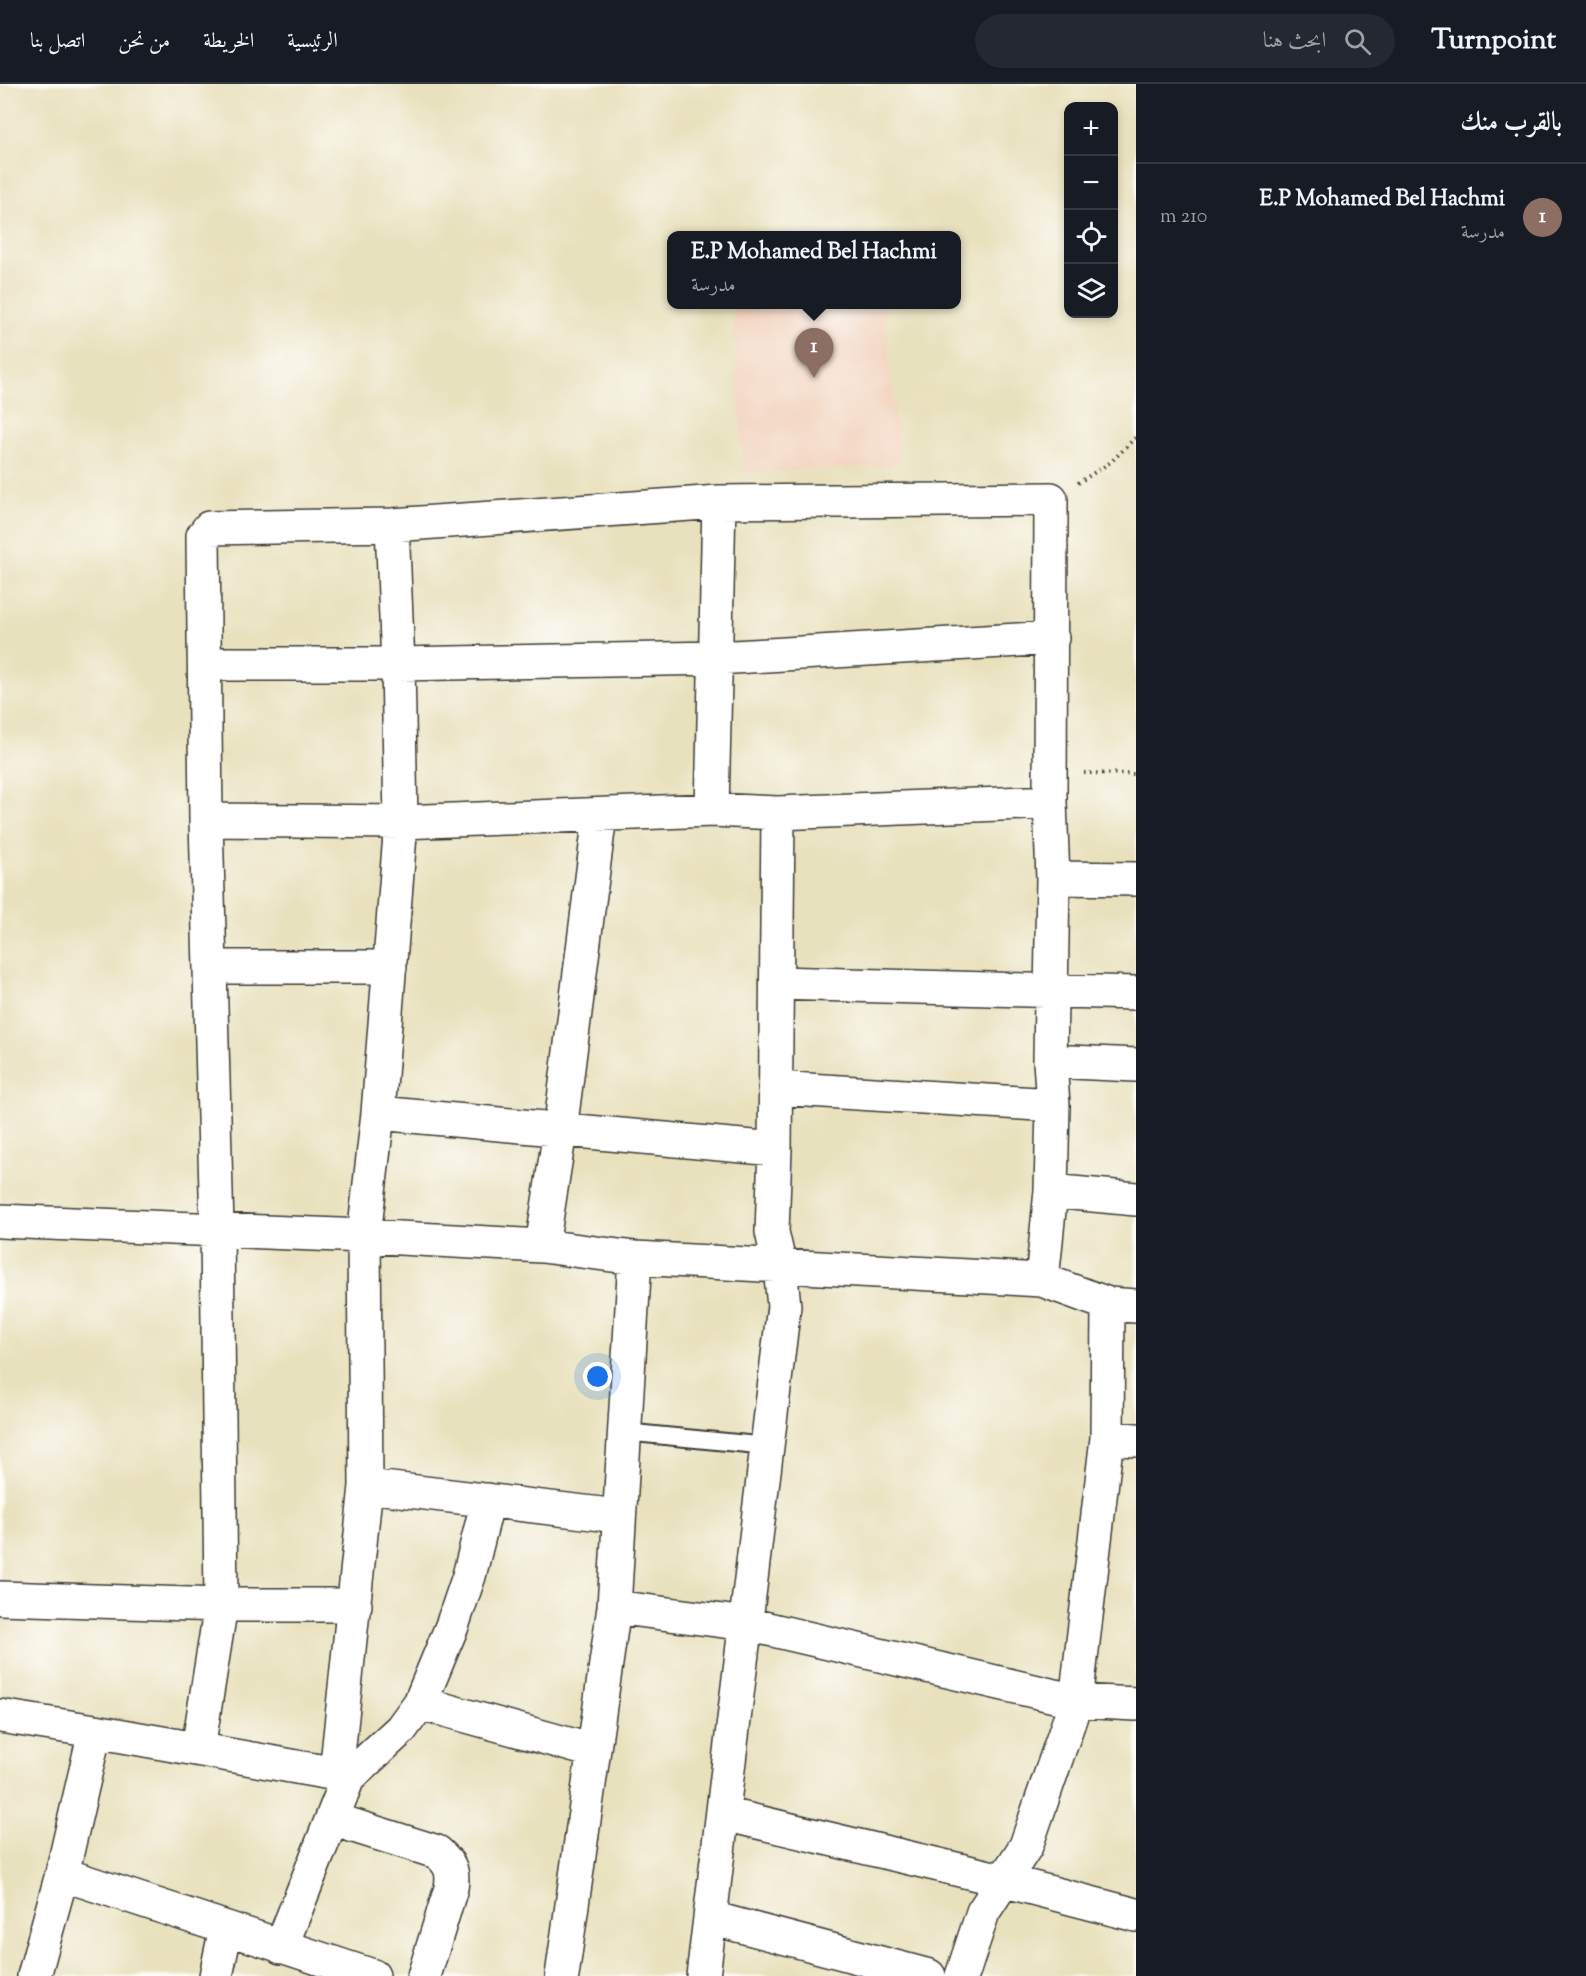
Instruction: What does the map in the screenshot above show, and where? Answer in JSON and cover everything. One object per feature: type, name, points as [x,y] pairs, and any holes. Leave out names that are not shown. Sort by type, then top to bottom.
[{"type":"street","points":[[198,1749],[221,1605],[217,1229],[206,820],[203,536],[209,528],[392,525],[719,502],[1051,499],[1050,787],[1053,878],[1050,1061],[1053,1105],[1051,1191],[1042,1280]]},
{"type":"street","points":[[712,810],[719,502]]},
{"type":"street","points":[[282,1947],[332,1819],[342,1776],[366,1486],[364,1236],[378,1113],[401,822],[392,525]]},
{"type":"street","points":[[205,664],[398,664],[717,658],[1052,638]]},
{"type":"street","points":[[206,820],[401,822],[712,810],[778,813],[1050,787]]},
{"type":"street","points":[[704,1976],[784,1306],[780,1267],[772,1232],[775,1149],[778,813]]},
{"type":"street","points":[[542,1246],[560,1131],[600,815]]},
{"type":"street","points":[[1053,878],[1136,879]]},
{"type":"street","points":[[210,967],[390,967]]},
{"type":"street","points":[[777,983],[1136,993]]},
{"type":"street","points":[[1050,1061],[1136,1065]]},
{"type":"street","points":[[775,1088],[1053,1105]]},
{"type":"street","points":[[378,1113],[775,1149]]},
{"type":"street","points":[[1051,1191],[1136,1199]]},
{"type":"street","points":[[0,1221],[217,1229],[542,1246],[635,1258],[1042,1280],[1122,1305],[1121,1439],[1077,1701],[1026,1846],[983,1912],[962,1976]]},
{"type":"street","points":[[562,1976],[614,1607],[635,1258]]},
{"type":"street","points":[[366,1486],[618,1516]]},
{"type":"street","points":[[0,1716],[342,1776],[378,1753],[401,1729],[420,1704],[456,1616],[469,1576],[488,1500]]},
{"type":"street","points":[[0,1598],[221,1605],[355,1605]]},
{"type":"street","points":[[614,1607],[747,1624],[1077,1701],[1136,1704]]},
{"type":"street","points":[[420,1704],[594,1751]]},
{"type":"street","points":[[34,1976],[62,1875],[95,1731]]},
{"type":"street","points":[[724,1814],[1002,1880],[1136,1915]]},
{"type":"street","points":[[332,1819],[437,1852],[448,1862],[453,1877],[451,1888],[424,1976]]},
{"type":"street","points":[[62,1875],[373,1976]]},
{"type":"street","points":[[711,1918],[929,1976]]},
{"type":"street","points":[[216,1976],[226,1928]]},
{"type":"lane","points":[[624,1432],[768,1446]]},
{"type":"path","points":[[1051,499],[1111,462],[1136,437]]},
{"type":"path","points":[[1050,787],[1136,774]]},
{"type":"shaded area","points":[[733,309],[884,309],[900,465],[743,473]]},
{"type":"place","name":"E.P Mohamed Bel Hachmi","points":[[814,378]]}]
